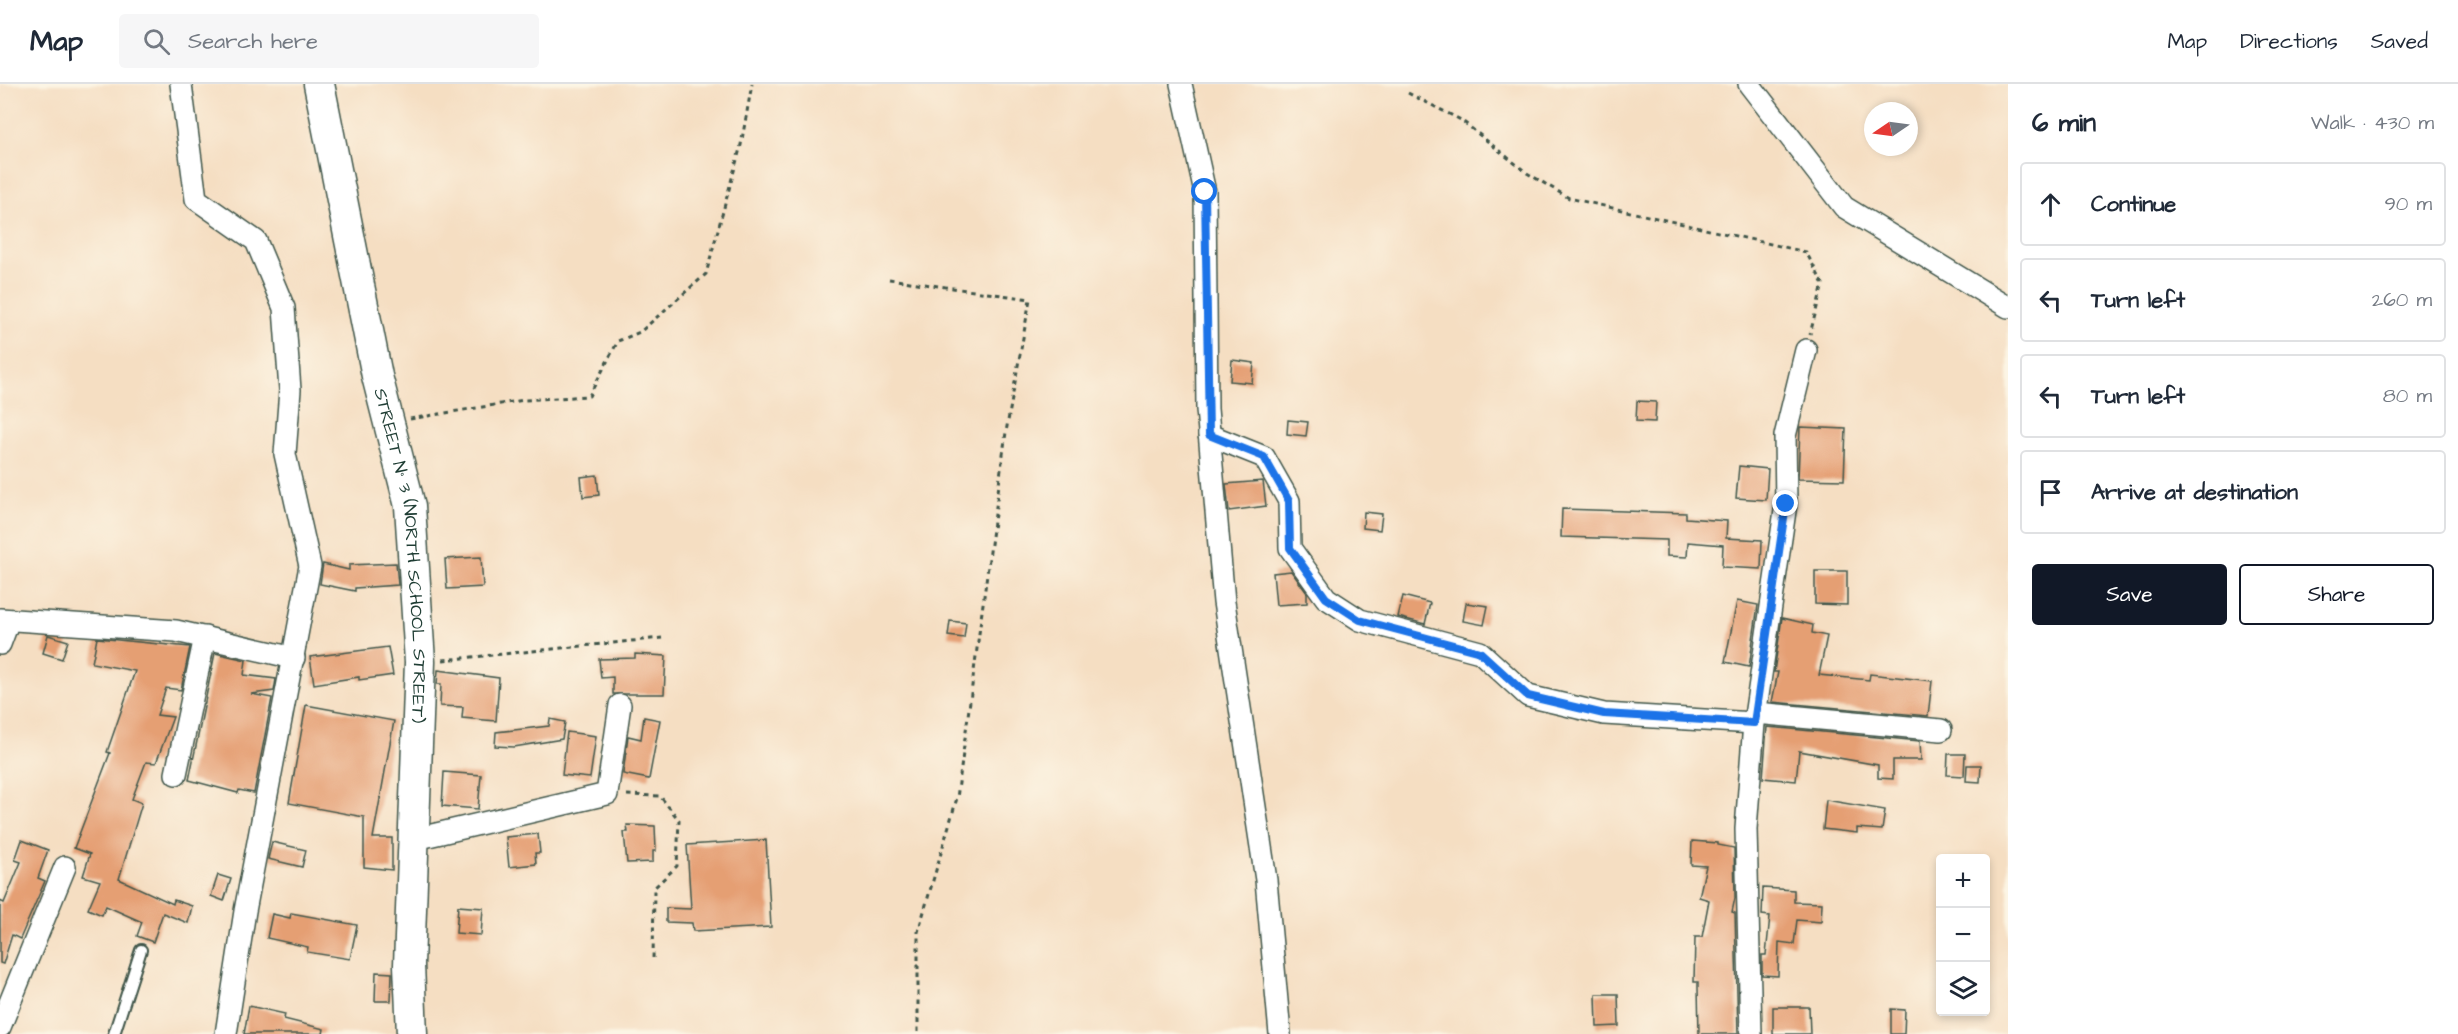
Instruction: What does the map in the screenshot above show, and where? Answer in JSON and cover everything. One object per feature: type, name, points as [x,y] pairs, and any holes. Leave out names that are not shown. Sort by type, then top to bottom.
[{"type":"street","points":[[181,84],[196,199],[256,242],[284,308],[290,390],[285,454],[310,566],[245,911],[226,1034]]},
{"type":"street","name":"STREET N° 3 (NORTH SCHOOL STREET)","points":[[319,84],[341,191],[349,244],[387,422],[410,506],[420,662],[411,840],[409,965],[412,1034]]},
{"type":"street","points":[[1181,84],[1205,192],[1209,435],[1224,602],[1266,880],[1280,1034]]},
{"type":"street","points":[[1749,84],[1844,207],[2008,308]]},
{"type":"street","points":[[1751,1034],[1746,829],[1755,718],[1786,504],[1785,436],[1806,350]]},
{"type":"street","points":[[1209,435],[1264,457],[1289,501],[1290,548],[1326,598],[1360,620],[1480,652],[1528,696],[1604,714],[1755,718],[1941,730]]},
{"type":"street","points":[[0,644],[4,620],[176,631],[294,658]]},
{"type":"street","points":[[176,774],[205,637]]},
{"type":"street","points":[[411,840],[607,794],[620,705]]},
{"type":"street","points":[[0,1027],[65,867]]},
{"type":"lane","points":[[114,1034],[141,950]]},
{"type":"path","points":[[387,422],[524,400],[589,396],[618,341],[640,332],[706,274],[741,145],[752,84]]},
{"type":"path","points":[[1408,93],[1461,120],[1527,173],[1569,198],[1806,252],[1823,284],[1806,350]]},
{"type":"path","points":[[890,279],[1030,299],[1006,432],[957,798],[918,932],[918,1034]]},
{"type":"path","points":[[420,662],[662,638]]},
{"type":"path","points":[[607,794],[660,796],[679,820],[677,866],[654,888],[653,961]]},
{"type":"building","points":[[1232,360],[1254,363],[1252,383],[1230,381]]},
{"type":"building","points":[[1637,401],[1656,402],[1655,422],[1636,421]]},
{"type":"building","points":[[1288,420],[1308,422],[1306,436],[1287,434]]},
{"type":"building","points":[[1800,427],[1846,429],[1844,480],[1798,479]]},
{"type":"building","points":[[1739,466],[1768,469],[1766,500],[1736,498]]},
{"type":"building","points":[[597,475],[599,495],[583,497],[581,477]]},
{"type":"building","points":[[1263,481],[1266,506],[1229,511],[1226,484]]},
{"type":"building","points":[[1562,509],[1686,513],[1686,518],[1727,521],[1726,538],[1762,540],[1761,569],[1722,567],[1723,545],[1688,542],[1687,557],[1667,556],[1667,540],[1561,537]]},
{"type":"building","points":[[1364,512],[1382,514],[1380,530],[1363,528]]},
{"type":"building","points":[[481,557],[483,587],[447,589],[445,559]]},
{"type":"building","points":[[396,563],[398,585],[355,588],[355,591],[320,584],[323,564],[349,570],[349,565]]},
{"type":"building","points":[[1291,571],[1307,593],[1307,603],[1276,605],[1273,573]]},
{"type":"building","points":[[1815,571],[1847,571],[1847,605],[1815,604]]},
{"type":"building","points":[[1403,596],[1430,603],[1425,624],[1398,617]]},
{"type":"building","points":[[1737,601],[1758,605],[1749,667],[1725,662]]},
{"type":"building","points":[[1466,603],[1488,606],[1484,625],[1463,621]]},
{"type":"building","points":[[1782,618],[1813,625],[1812,633],[1827,636],[1819,675],[1869,680],[1870,674],[1932,681],[1928,716],[1772,702],[1778,672],[1774,672]]},
{"type":"building","points":[[950,621],[966,623],[964,638],[948,636]]},
{"type":"building","points":[[48,635],[68,641],[62,659],[43,653]]},
{"type":"building","points":[[97,638],[190,647],[181,690],[166,688],[157,715],[173,717],[156,763],[146,762],[132,799],[142,803],[119,879],[173,904],[174,900],[192,906],[188,923],[163,913],[153,942],[137,936],[142,922],[106,906],[102,915],[88,909],[100,881],[83,876],[90,854],[74,848],[110,753],[107,752],[135,671],[92,663]]},
{"type":"building","points":[[388,647],[393,675],[359,680],[359,677],[314,684],[310,657]]},
{"type":"building","points":[[215,653],[246,660],[244,675],[276,679],[274,691],[251,694],[272,698],[254,793],[239,790],[238,793],[189,780]]},
{"type":"building","points":[[635,654],[666,656],[664,694],[613,694],[613,677],[601,678],[599,659],[635,658]]},
{"type":"building","points":[[438,670],[499,678],[496,721],[462,718],[463,707],[440,706],[441,684],[437,684]]},
{"type":"building","points":[[306,705],[394,721],[373,838],[392,838],[392,870],[364,867],[364,817],[289,803]]},
{"type":"building","points":[[644,717],[660,720],[649,779],[623,774],[628,736],[641,739]]},
{"type":"building","points":[[550,719],[565,722],[562,739],[514,747],[495,746],[496,732],[549,726]]},
{"type":"building","points":[[1767,727],[1920,741],[1921,760],[1893,760],[1893,779],[1878,778],[1878,765],[1799,751],[1796,781],[1763,778]]},
{"type":"building","points":[[567,732],[596,736],[590,778],[562,775]]},
{"type":"building","points":[[1948,754],[1965,754],[1964,776],[1947,775]]},
{"type":"building","points":[[1967,765],[1981,765],[1980,782],[1966,781]]},
{"type":"building","points":[[444,772],[481,775],[478,809],[442,806]]},
{"type":"building","points":[[1826,800],[1885,810],[1882,830],[1857,828],[1857,833],[1823,829]]},
{"type":"building","points":[[627,825],[655,826],[656,851],[653,851],[653,862],[627,863],[624,832],[628,832]]},
{"type":"building","points":[[538,834],[540,853],[535,853],[536,864],[509,867],[506,837]]},
{"type":"building","points":[[22,840],[48,850],[38,878],[45,881],[20,939],[12,935],[3,964],[0,963],[0,901],[4,903],[21,862],[15,860]]},
{"type":"building","points":[[766,840],[771,927],[693,931],[692,923],[666,922],[666,908],[691,909],[687,845]]},
{"type":"building","points":[[1692,841],[1718,843],[1718,845],[1734,848],[1735,898],[1732,912],[1735,913],[1738,1034],[1699,1034],[1698,982],[1694,982],[1695,937],[1702,937],[1709,900],[1699,897],[1706,866],[1691,865]]},
{"type":"building","points":[[272,842],[306,850],[302,867],[268,859]]},
{"type":"building","points":[[218,875],[231,879],[224,901],[211,896]]},
{"type":"building","points":[[1763,888],[1794,890],[1794,902],[1822,903],[1821,922],[1797,920],[1794,944],[1779,942],[1778,976],[1762,975],[1762,955],[1766,955],[1770,916],[1762,915]]},
{"type":"building","points":[[458,906],[483,908],[481,935],[456,933]]},
{"type":"building","points":[[291,913],[357,925],[350,959],[307,952],[308,947],[267,938],[272,914],[290,918]]},
{"type":"building","points":[[376,972],[392,973],[391,1001],[375,1001]]},
{"type":"building","points":[[1596,994],[1618,994],[1619,1026],[1597,1027]]},
{"type":"building","points":[[249,1006],[285,1014],[284,1019],[324,1029],[323,1034],[244,1034]]},
{"type":"building","points":[[1773,1007],[1809,1007],[1810,1034],[1773,1034]]},
{"type":"building","points":[[1891,1009],[1905,1010],[1904,1034],[1891,1034]]},
{"type":"route","points":[[1205,192],[1209,435],[1264,457],[1289,501],[1290,548],[1326,598],[1360,620],[1480,652],[1528,696],[1604,714],[1754,723],[1786,504]]}]
